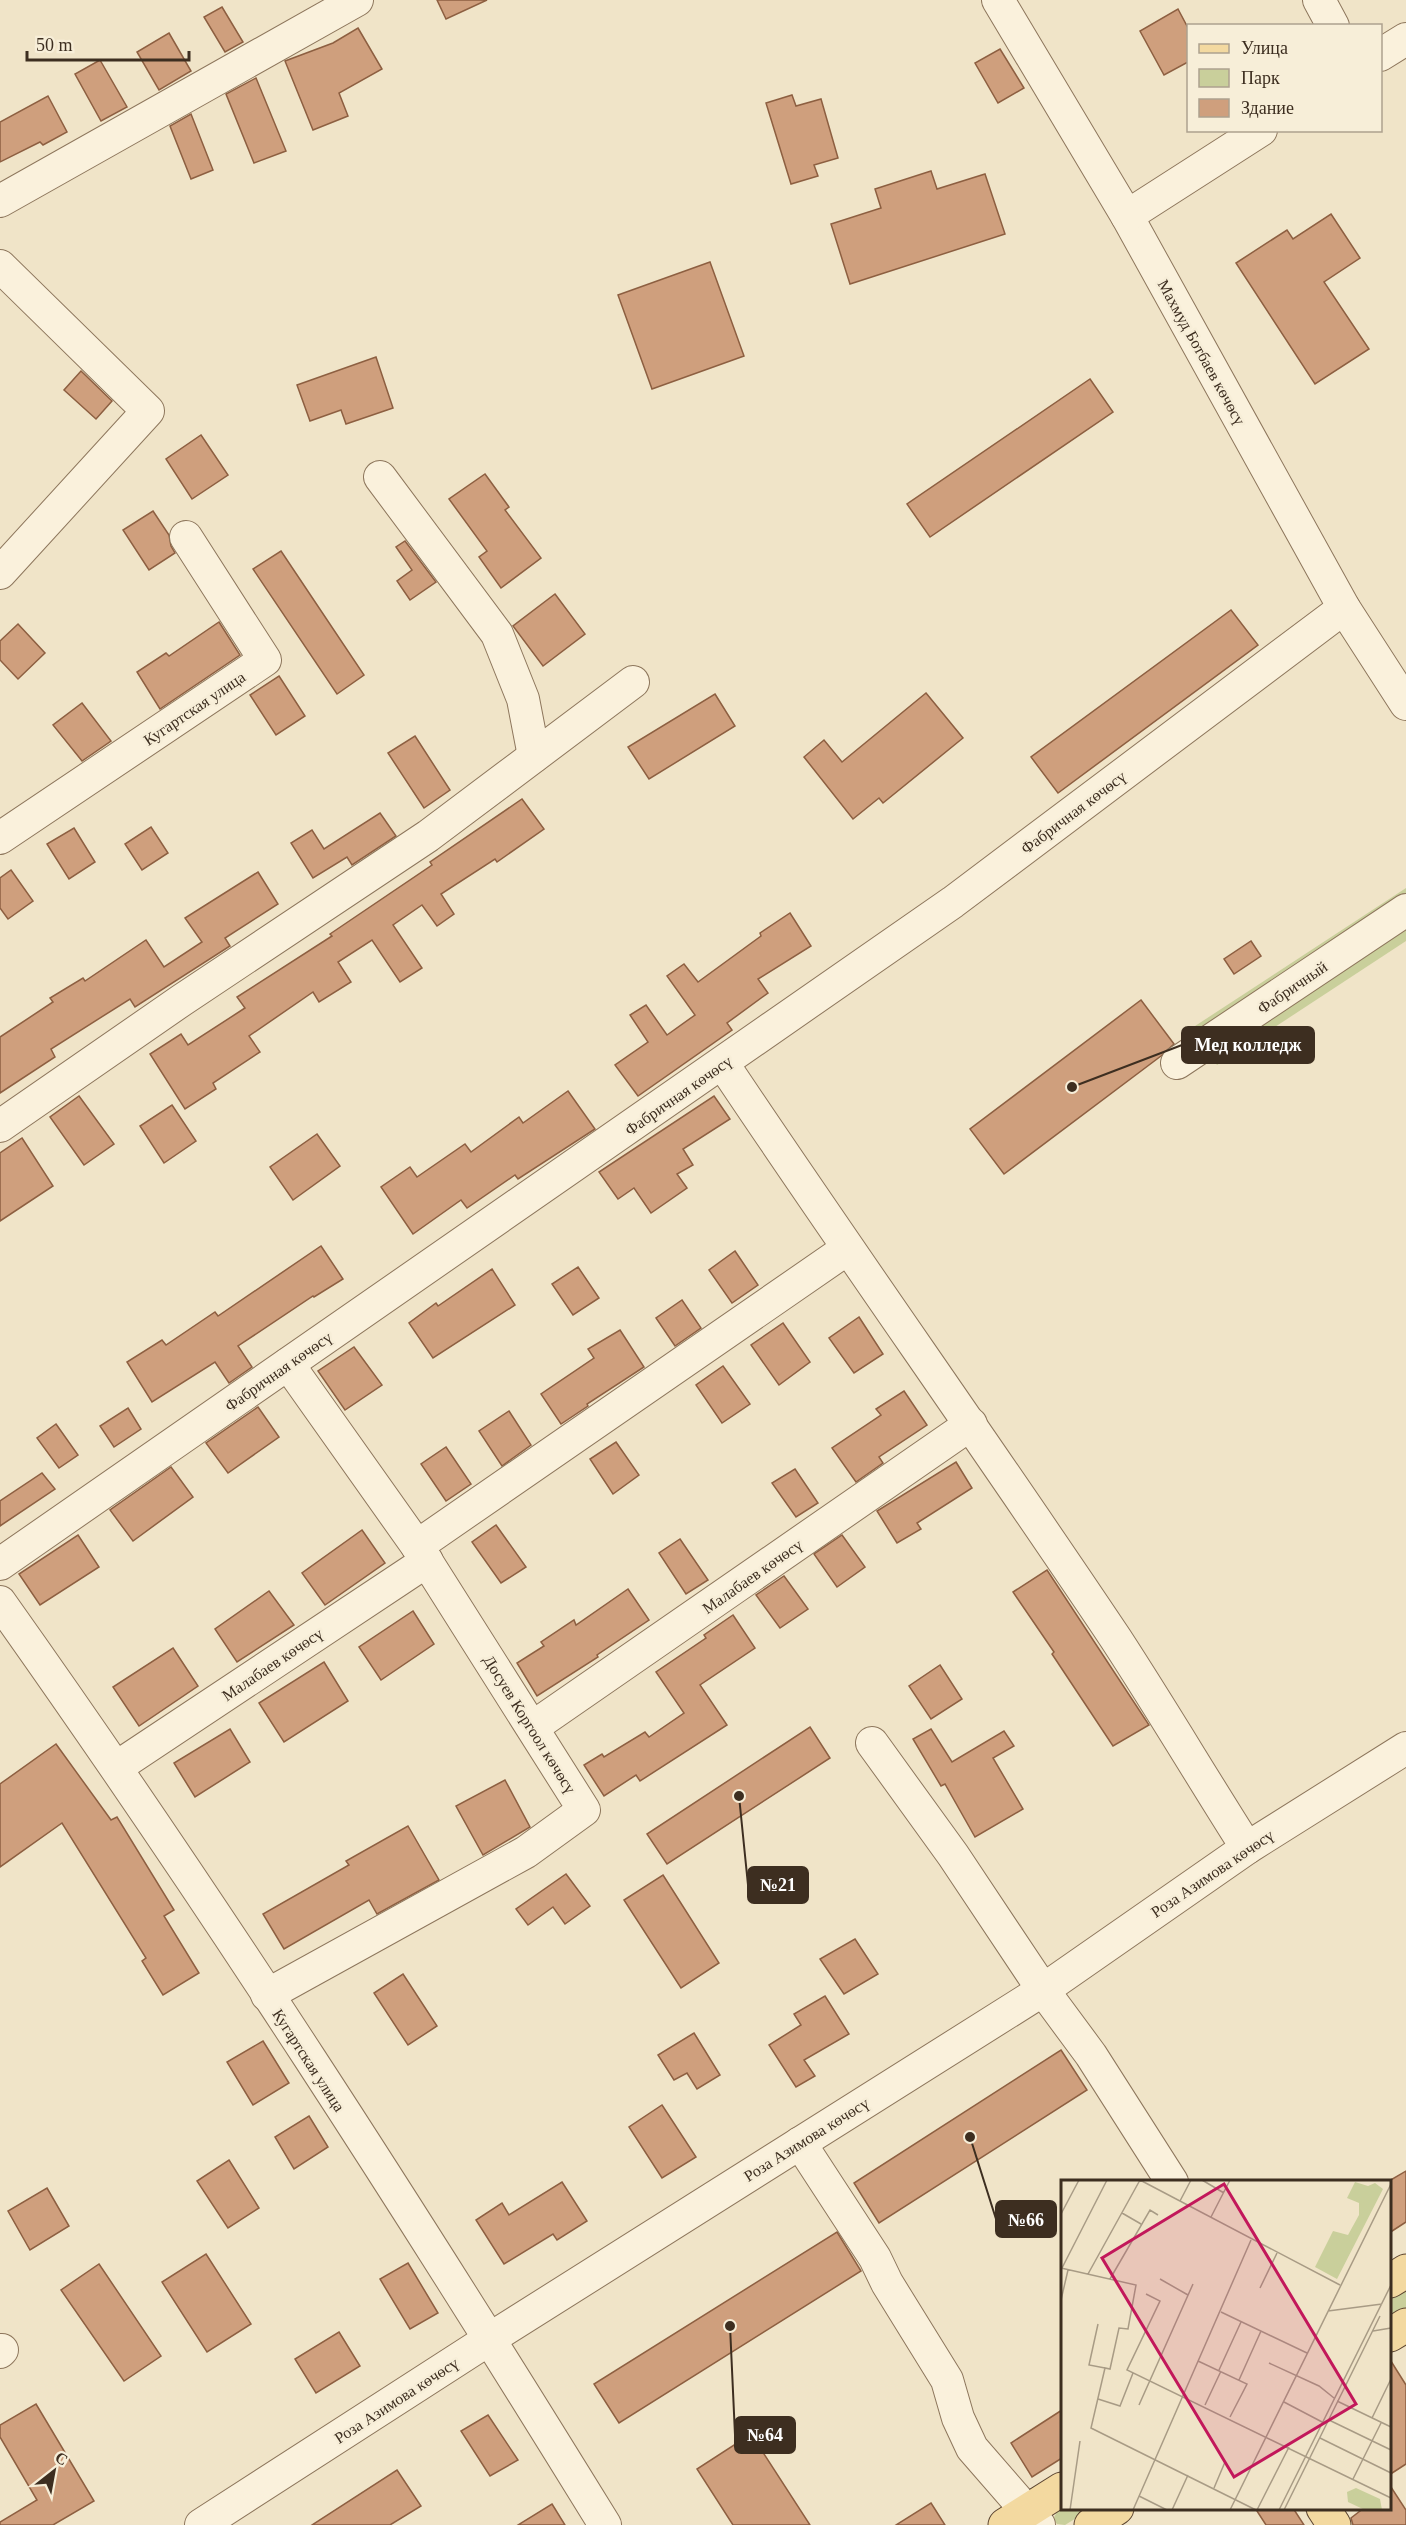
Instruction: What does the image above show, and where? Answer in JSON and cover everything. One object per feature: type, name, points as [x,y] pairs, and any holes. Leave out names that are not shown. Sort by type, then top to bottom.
[{"type":"main road","points":[[1391,2280],[1406,2271]]},
{"type":"main road","points":[[1391,2334],[1406,2325]]},
{"type":"main road","points":[[1024,2520],[1061,2489]]},
{"type":"main road","points":[[1324,2510],[1334,2525]]},
{"type":"street","points":[[0,201],[357,0]]},
{"type":"street","name":"Махмуд Ботбаев көчөсү","points":[[998,0],[1127,216],[1344,608],[1406,704]]},
{"type":"street","points":[[1319,0],[1332,24]]},
{"type":"street","points":[[1382,54],[1406,39]]},
{"type":"street","points":[[1127,216],[1258,132]]},
{"type":"street","points":[[0,266],[148,411],[0,573]]},
{"type":"street","points":[[380,477],[497,634],[523,699],[534,756]]},
{"type":"street","name":"Кугартская улица","points":[[0,838],[265,660],[186,537]]},
{"type":"street","name":"Фабричная көчөсү","points":[[0,1564],[723,1064],[953,902],[1344,608]]},
{"type":"street","points":[[0,1126],[182,1000],[428,836],[633,682]]},
{"type":"street","name":"Фабричный","points":[[1177,1063],[1406,910]]},
{"type":"street","points":[[723,1064],[847,1249],[971,1424],[1117,1642],[1247,1848]]},
{"type":"street","name":"Малабаев көчөсү","points":[[117,1767],[422,1554],[847,1249]]},
{"type":"street","name":"Досуев Коргоол көчөсү","points":[[267,1995],[526,1852],[584,1810],[422,1554],[288,1364]]},
{"type":"street","name":"Малабаев көчөсү","points":[[533,1727],[971,1424]]},
{"type":"street","name":"Кугартская улица","points":[[0,1602],[117,1767],[267,1995],[393,2189],[605,2525]]},
{"type":"street","points":[[872,1743],[953,1855],[1043,1990],[1091,2055],[1171,2180]]},
{"type":"street","name":"Роза Азимова көчөсү","points":[[201,2525],[488,2340],[1043,1990],[1247,1848],[1406,1748]]},
{"type":"street","points":[[800,2143],[875,2258],[887,2283],[947,2380],[958,2418],[972,2448],[1024,2520]]},
{"type":"green space","points":[[1406,888],[1406,941],[1217,1065],[1192,1028]]},
{"type":"green space","points":[[1406,2288],[1406,2309],[1391,2318],[1391,2298]]},
{"type":"green space","points":[[1061,2509],[1089,2510],[1065,2525],[1057,2524],[1053,2519]]},
{"type":"building","points":[[437,0],[487,0],[446,19]]},
{"type":"building","points":[[222,7],[243,42],[225,52],[204,17]]},
{"type":"building","points":[[1178,9],[1187,26],[1187,63],[1164,75],[1140,31]]},
{"type":"building","points":[[358,28],[382,69],[339,93],[348,116],[313,130],[285,61],[333,43]]},
{"type":"building","points":[[169,33],[191,71],[159,90],[137,52]]},
{"type":"building","points":[[1000,49],[1024,88],[998,103],[975,63]]},
{"type":"building","points":[[100,60],[127,107],[101,121],[75,74]]},
{"type":"building","points":[[256,78],[286,151],[254,163],[226,94]]},
{"type":"building","points":[[792,95],[796,106],[821,99],[838,158],[814,165],[818,176],[791,184],[766,103]]},
{"type":"building","points":[[48,96],[67,132],[43,145],[40,142],[0,162],[0,122]]},
{"type":"building","points":[[191,114],[213,170],[191,179],[170,126]]},
{"type":"building","points":[[931,171],[937,189],[985,174],[1005,234],[850,284],[831,224],[881,208],[875,189]]},
{"type":"building","points":[[1331,214],[1360,258],[1324,282],[1369,349],[1315,384],[1236,263],[1287,230],[1293,239]]},
{"type":"building","points":[[710,262],[744,356],[652,389],[618,295]]},
{"type":"building","points":[[376,357],[393,408],[346,424],[341,410],[310,421],[297,385]]},
{"type":"building","points":[[81,371],[112,401],[96,419],[64,390]]},
{"type":"building","points":[[1090,379],[1113,412],[930,537],[907,504]]},
{"type":"building","points":[[201,435],[228,475],[192,499],[166,459]]},
{"type":"building","points":[[485,474],[509,507],[505,510],[541,558],[501,588],[479,557],[487,551],[449,499]]},
{"type":"building","points":[[153,511],[169,535],[175,553],[149,570],[123,530]]},
{"type":"building","points":[[405,541],[436,582],[410,600],[397,581],[412,570],[396,547]]},
{"type":"building","points":[[281,551],[364,675],[337,694],[253,569]]},
{"type":"building","points":[[555,594],[585,634],[543,666],[513,626]]},
{"type":"building","points":[[1231,610],[1258,645],[1058,793],[1031,757]]},
{"type":"building","points":[[219,622],[240,655],[160,709],[137,672],[166,653],[169,656]]},
{"type":"building","points":[[18,624],[45,653],[18,679],[0,660],[0,641]]},
{"type":"building","points":[[279,676],[305,716],[276,735],[250,695]]},
{"type":"building","points":[[926,693],[963,738],[883,803],[879,798],[853,819],[804,757],[824,740],[842,762]]},
{"type":"building","points":[[715,694],[735,726],[649,779],[628,747]]},
{"type":"building","points":[[82,703],[111,741],[82,761],[53,725]]},
{"type":"building","points":[[415,736],[450,790],[424,808],[388,753]]},
{"type":"building","points":[[522,799],[544,829],[497,862],[495,859],[441,894],[454,914],[437,926],[422,905],[393,925],[422,968],[400,982],[372,940],[338,962],[351,982],[319,1002],[313,992],[249,1036],[260,1052],[213,1083],[216,1089],[185,1109],[150,1054],[181,1034],[188,1045],[245,1008],[237,997],[332,936],[330,934],[432,865],[430,862]]},
{"type":"building","points":[[380,813],[396,836],[352,865],[347,857],[313,878],[291,843],[312,830],[324,849]]},
{"type":"building","points":[[151,827],[168,853],[142,870],[125,844]]},
{"type":"building","points":[[74,828],[95,862],[69,879],[47,844]]},
{"type":"building","points":[[11,870],[33,901],[8,919],[0,908],[0,878]]},
{"type":"building","points":[[258,872],[278,904],[225,938],[230,946],[135,1007],[130,999],[51,1049],[55,1057],[0,1093],[0,1037],[53,1002],[50,998],[83,978],[85,981],[146,940],[164,967],[202,942],[185,918]]},
{"type":"building","points":[[790,913],[811,946],[758,979],[768,993],[727,1023],[732,1030],[638,1096],[615,1065],[648,1042],[630,1015],[646,1005],[667,1035],[695,1015],[667,976],[684,964],[698,982],[761,936],[760,933]]},
{"type":"building","points":[[1251,941],[1261,956],[1234,974],[1224,959]]},
{"type":"building","points":[[1141,1000],[1174,1044],[1004,1174],[970,1129]]},
{"type":"building","points":[[568,1091],[595,1129],[518,1179],[515,1175],[467,1208],[461,1200],[413,1234],[381,1187],[410,1167],[417,1177],[465,1144],[471,1152],[519,1117],[523,1123]]},
{"type":"building","points":[[79,1096],[114,1144],[84,1165],[50,1117]]},
{"type":"building","points":[[714,1096],[730,1119],[683,1149],[693,1165],[677,1174],[687,1188],[651,1213],[634,1188],[618,1199],[599,1172]]},
{"type":"building","points":[[172,1105],[196,1141],[164,1163],[140,1126]]},
{"type":"building","points":[[317,1134],[340,1166],[293,1200],[270,1167]]},
{"type":"building","points":[[22,1138],[53,1186],[0,1221],[0,1153]]},
{"type":"building","points":[[321,1246],[343,1279],[313,1296],[238,1346],[252,1367],[229,1383],[215,1362],[152,1402],[127,1362],[162,1340],[166,1345],[215,1312],[218,1316]]},
{"type":"building","points":[[735,1251],[758,1285],[732,1303],[709,1270]]},
{"type":"building","points":[[578,1267],[599,1298],[573,1315],[552,1284]]},
{"type":"building","points":[[492,1269],[515,1305],[433,1358],[409,1323],[436,1303],[438,1306]]},
{"type":"building","points":[[682,1300],[701,1328],[675,1346],[656,1318]]},
{"type":"building","points":[[859,1317],[883,1354],[854,1373],[829,1338]]},
{"type":"building","points":[[783,1323],[810,1362],[779,1385],[751,1345]]},
{"type":"building","points":[[620,1330],[644,1367],[561,1424],[541,1394],[594,1358],[588,1349]]},
{"type":"building","points":[[354,1347],[382,1385],[345,1410],[318,1371]]},
{"type":"building","points":[[723,1366],[750,1404],[722,1423],[696,1385]]},
{"type":"building","points":[[904,1391],[927,1425],[879,1457],[883,1463],[856,1482],[832,1448],[881,1415],[876,1409]]},
{"type":"building","points":[[258,1407],[279,1437],[228,1473],[206,1443]]},
{"type":"building","points":[[128,1408],[141,1429],[114,1447],[100,1426]]},
{"type":"building","points":[[509,1411],[531,1445],[502,1466],[479,1431]]},
{"type":"building","points":[[56,1424],[78,1455],[59,1468],[37,1438]]},
{"type":"building","points":[[616,1442],[639,1475],[613,1494],[590,1459]]},
{"type":"building","points":[[446,1447],[471,1484],[446,1501],[421,1464]]},
{"type":"building","points":[[956,1462],[972,1488],[917,1523],[921,1529],[897,1543],[877,1511]]},
{"type":"building","points":[[171,1467],[193,1497],[133,1541],[110,1510]]},
{"type":"building","points":[[795,1469],[818,1503],[796,1517],[772,1483]]},
{"type":"building","points":[[42,1473],[55,1489],[0,1526],[0,1501]]},
{"type":"building","points":[[496,1525],[526,1567],[501,1583],[472,1542]]},
{"type":"building","points":[[362,1530],[385,1563],[325,1605],[302,1573]]},
{"type":"building","points":[[78,1535],[99,1567],[40,1605],[19,1574]]},
{"type":"building","points":[[842,1535],[865,1567],[837,1587],[814,1554]]},
{"type":"building","points":[[680,1539],[708,1580],[686,1594],[659,1553]]},
{"type":"building","points":[[1047,1570],[1149,1725],[1113,1746],[1013,1592]]},
{"type":"building","points":[[784,1576],[808,1609],[780,1628],[756,1595]]},
{"type":"building","points":[[628,1589],[649,1620],[597,1655],[598,1657],[537,1696],[517,1663],[544,1646],[541,1642],[574,1620],[576,1625]]},
{"type":"building","points":[[269,1591],[294,1625],[237,1662],[215,1629]]},
{"type":"building","points":[[413,1611],[434,1644],[381,1680],[359,1647]]},
{"type":"building","points":[[733,1615],[755,1648],[700,1685],[727,1725],[640,1781],[636,1775],[604,1796],[584,1765],[602,1754],[604,1757],[645,1732],[649,1737],[684,1713],[656,1672],[706,1638],[704,1635]]},
{"type":"building","points":[[173,1648],[198,1686],[139,1726],[113,1687]]},
{"type":"building","points":[[324,1662],[348,1701],[284,1742],[259,1703]]},
{"type":"building","points":[[940,1665],[962,1699],[931,1719],[909,1686]]},
{"type":"building","points":[[810,1727],[830,1758],[667,1864],[647,1834]]},
{"type":"building","points":[[230,1729],[250,1762],[195,1797],[174,1763]]},
{"type":"building","points":[[931,1729],[952,1762],[1004,1731],[1014,1746],[993,1758],[1023,1809],[975,1837],[945,1784],[941,1786],[913,1739]]},
{"type":"building","points":[[56,1744],[111,1820],[117,1817],[174,1910],[164,1916],[199,1973],[163,1995],[142,1961],[146,1958],[62,1823],[0,1867],[0,1784]]},
{"type":"building","points":[[505,1780],[530,1827],[483,1855],[456,1806]]},
{"type":"building","points":[[408,1826],[439,1880],[377,1914],[369,1900],[284,1949],[263,1914],[349,1865],[346,1861]]},
{"type":"building","points":[[566,1874],[590,1906],[565,1924],[553,1907],[528,1925],[516,1909]]},
{"type":"building","points":[[663,1875],[719,1963],[681,1988],[624,1900]]},
{"type":"building","points":[[855,1939],[878,1974],[844,1994],[820,1959]]},
{"type":"building","points":[[403,1974],[437,2026],[408,2045],[374,1993]]},
{"type":"building","points":[[825,1996],[849,2034],[804,2060],[815,2076],[796,2087],[769,2045],[801,2025],[794,2014]]},
{"type":"building","points":[[694,2033],[720,2075],[697,2089],[687,2073],[674,2080],[658,2055]]},
{"type":"building","points":[[263,2041],[289,2083],[253,2105],[227,2062]]},
{"type":"building","points":[[1061,2050],[1087,2090],[879,2223],[854,2183]]},
{"type":"building","points":[[662,2105],[696,2157],[662,2178],[629,2127]]},
{"type":"building","points":[[309,2116],[328,2147],[294,2169],[275,2137]]},
{"type":"building","points":[[229,2160],[259,2208],[228,2228],[197,2181]]},
{"type":"building","points":[[1406,2171],[1406,2222],[1391,2232],[1391,2180]]},
{"type":"building","points":[[562,2182],[587,2221],[557,2240],[553,2234],[504,2264],[476,2220],[502,2203],[509,2215]]},
{"type":"building","points":[[47,2188],[69,2226],[30,2250],[8,2211]]},
{"type":"building","points":[[837,2232],[861,2271],[619,2423],[594,2384]]},
{"type":"building","points":[[206,2254],[251,2324],[207,2352],[162,2282]]},
{"type":"building","points":[[408,2263],[438,2313],[410,2329],[380,2279]]},
{"type":"building","points":[[99,2264],[161,2356],[124,2381],[61,2290]]},
{"type":"building","points":[[339,2332],[360,2366],[316,2393],[295,2359]]},
{"type":"building","points":[[1391,2361],[1406,2385],[1406,2464],[1391,2474]]},
{"type":"building","points":[[36,2404],[94,2501],[53,2525],[0,2525],[0,2522],[37,2500],[0,2437],[0,2425]]},
{"type":"building","points":[[1061,2411],[1061,2459],[1032,2477],[1011,2443]]},
{"type":"building","points":[[488,2415],[518,2460],[490,2476],[461,2431]]},
{"type":"building","points":[[751,2434],[810,2525],[733,2525],[697,2469]]},
{"type":"building","points":[[397,2470],[421,2506],[390,2525],[312,2525]]},
{"type":"building","points":[[1391,2487],[1406,2510],[1406,2525],[1353,2525],[1351,2518],[1361,2510],[1391,2510]]},
{"type":"building","points":[[931,2503],[945,2525],[896,2525]]},
{"type":"building","points":[[552,2504],[565,2525],[518,2525]]},
{"type":"building","points":[[1256,2510],[1294,2510],[1304,2525],[1266,2525]]},
{"type":"place","name":"Мед колледж","points":[[1072,1087]]},
{"type":"place","name":"№21","points":[[739,1796]]},
{"type":"place","name":"№66","points":[[970,2137]]},
{"type":"place","name":"№64","points":[[730,2326]]}]
